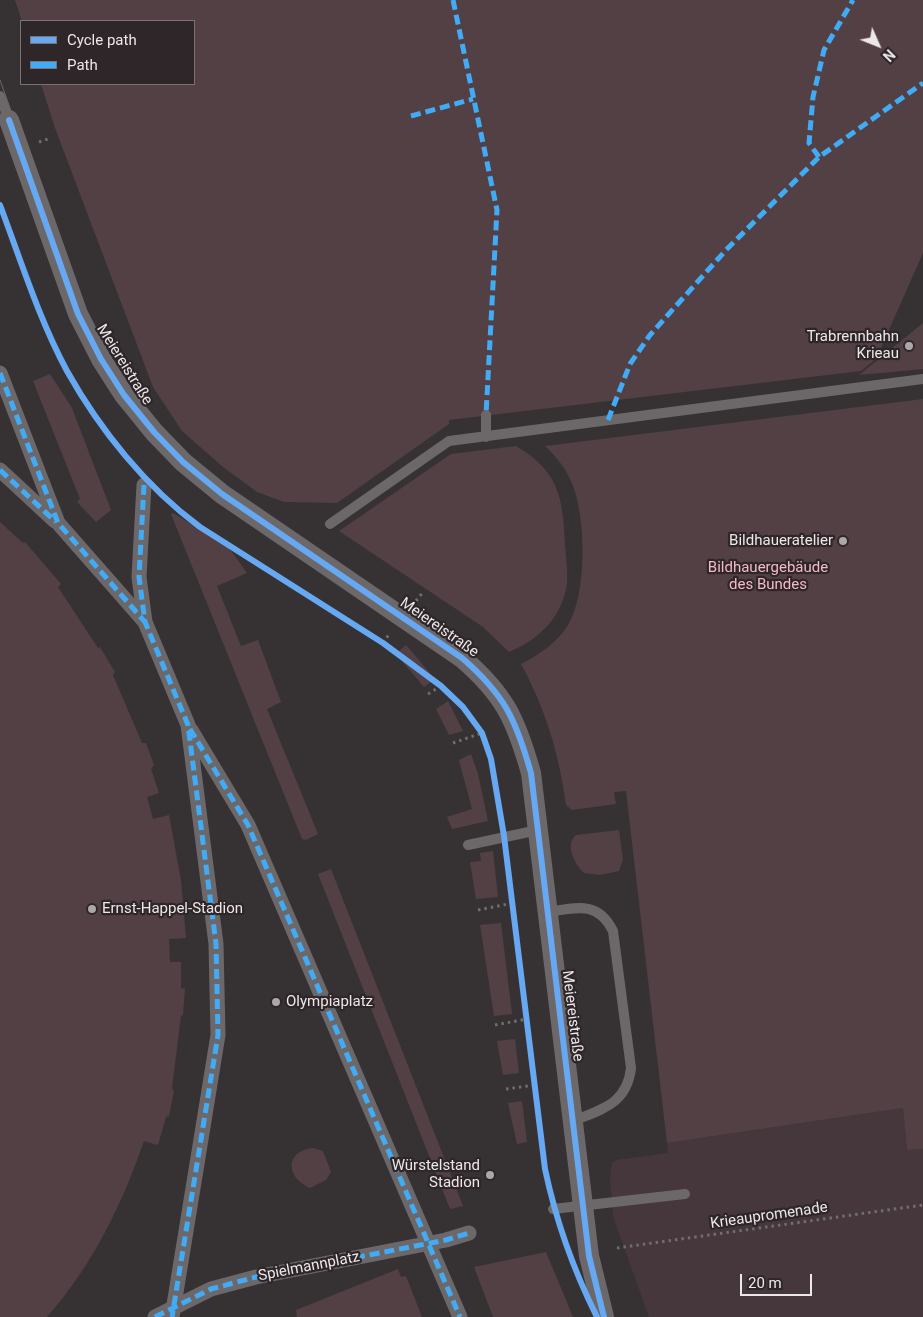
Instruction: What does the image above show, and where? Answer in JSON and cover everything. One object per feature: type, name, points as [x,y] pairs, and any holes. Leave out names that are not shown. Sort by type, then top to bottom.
[{"type":"street","name":"Meiereistraße","points":[[4,121],[78,314],[101,359],[124,395],[154,432],[183,462],[222,494],[462,658],[487,680],[504,701],[520,733],[531,774],[589,1256],[604,1317]]},
{"type":"street","points":[[0,373],[58,523]]},
{"type":"street","points":[[0,470],[58,523],[145,622]]},
{"type":"street","points":[[144,486],[139,577],[145,622],[188,725],[248,825],[460,1317]]},
{"type":"street","points":[[173,1311],[218,1035],[216,944],[188,725]]},
{"type":"street","name":"Spielmannplatz","points":[[155,1317],[173,1311],[211,1289],[256,1277],[429,1243],[469,1233]]},
{"type":"lane","name":"Meiereistraße","points":[[0,96],[4,121]]},
{"type":"lane","points":[[330,524],[449,441],[923,379]]},
{"type":"lane","points":[[486,415],[486,437]]},
{"type":"lane","points":[[468,846],[538,830]]},
{"type":"lane","points":[[547,912],[578,907],[591,908],[602,914],[609,923],[613,932],[631,1068],[630,1082],[617,1099],[605,1108],[573,1121]]},
{"type":"lane","points":[[553,1209],[685,1194]]},
{"type":"path","points":[[374,637],[390,648]]},
{"type":"path","points":[[434,681],[448,693]]},
{"type":"path","points":[[428,694],[441,686]]},
{"type":"path","points":[[477,726],[482,732],[485,741]]},
{"type":"path","points":[[453,743],[482,732]]},
{"type":"path","points":[[512,893],[514,912]]},
{"type":"path","points":[[478,910],[513,903]]},
{"type":"path","points":[[526,1009],[528,1028]]},
{"type":"path","points":[[495,1024],[527,1019]]},
{"type":"path","points":[[534,1076],[536,1094]]},
{"type":"path","points":[[506,1089],[535,1085]]},
{"type":"shaded area","points":[[903,1108],[907,1150],[923,1149],[923,1317],[649,1317],[613,1217],[610,1177],[612,1163],[616,1160],[668,1153],[667,1143]]},
{"type":"green space","points":[[15,0],[923,0],[923,253],[876,359],[861,371],[449,420],[449,424],[337,503],[284,502],[257,492],[223,467],[182,431],[153,387],[55,128],[41,85],[195,85],[195,20],[22,20]]},
{"type":"green space","name":"Trabrennbahn Krieau","points":[[923,323],[923,369],[859,375]]},
{"type":"green space","points":[[50,374],[72,408],[111,510],[96,522],[77,502],[80,499],[33,381]]},
{"type":"green space","name":"Bildhauergebäude des Bundes","points":[[923,399],[923,1149],[907,1150],[903,1108],[667,1143],[626,791],[614,792],[616,804],[572,810],[566,805],[560,768],[550,733],[538,698],[521,664],[548,648],[559,637],[568,625],[579,595],[583,557],[577,500],[571,480],[565,469],[545,446]]},
{"type":"green space","points":[[516,446],[542,465],[556,487],[563,513],[567,583],[565,595],[555,616],[548,625],[530,641],[509,652],[483,627],[339,531],[451,454]]},
{"type":"green space","points":[[173,513],[227,545],[247,573],[217,586],[241,646],[258,640],[281,702],[267,709],[318,834],[306,840],[302,839],[171,514]]},
{"type":"green space","name":"Ernst-Happel-Stadion","points":[[0,522],[23,543],[25,542],[61,584],[58,587],[115,672],[113,675],[142,743],[146,743],[154,765],[151,769],[159,793],[147,797],[153,819],[169,815],[181,880],[186,938],[169,939],[170,962],[181,962],[181,988],[185,989],[172,1088],[174,1091],[169,1116],[166,1117],[158,1145],[144,1141],[116,1211],[92,1256],[47,1317],[0,1317]]},
{"type":"green space","points":[[406,645],[435,679],[424,687],[396,654]]},
{"type":"green space","points":[[448,701],[463,731],[449,735],[436,709]]},
{"type":"green space","points":[[471,754],[478,774],[488,821],[452,829],[447,817],[472,809],[459,760]]},
{"type":"green space","points":[[619,830],[623,859],[619,871],[600,875],[584,873],[577,865],[572,854],[571,844],[576,835]]},
{"type":"green space","points":[[493,851],[498,897],[476,899],[470,862],[481,861],[480,853]]},
{"type":"green space","points":[[331,869],[463,1206],[450,1209],[318,874]]},
{"type":"green space","points":[[501,923],[512,1014],[494,1016],[480,925]]},
{"type":"green space","points":[[515,1039],[519,1073],[503,1075],[497,1041]]},
{"type":"green space","points":[[522,1101],[527,1142],[517,1144],[508,1103]]},
{"type":"green space","points":[[313,1148],[323,1151],[331,1172],[326,1180],[310,1188],[296,1178],[292,1165],[293,1159],[297,1154]]},
{"type":"green space","points":[[546,1252],[573,1317],[493,1317],[474,1267]]},
{"type":"green space","points":[[398,1269],[401,1277],[406,1276],[422,1317],[297,1317],[296,1310]]},
{"type":"tram line","points":[[0,80],[88,321],[119,376],[146,413],[178,448],[218,483],[477,662],[509,700],[516,714],[529,744],[537,777],[593,1247],[609,1317]]},
{"type":"tram line","points":[[0,113],[77,324],[109,383],[138,422],[168,455],[211,493],[463,666],[496,704],[511,732],[526,781],[582,1249],[598,1317]]},
{"type":"marked path","points":[[453,0],[497,210],[486,415]]},
{"type":"marked path","points":[[819,157],[809,143],[813,97],[824,50],[853,0]]},
{"type":"marked path","points":[[608,420],[630,364],[650,335],[726,250],[819,157],[923,83]]},
{"type":"marked path","points":[[411,116],[473,99]]},
{"type":"marked path","points":[[0,373],[58,523],[145,622]]},
{"type":"marked path","points":[[0,470],[56,522]]},
{"type":"marked path","points":[[144,485],[139,577],[145,622],[188,725],[216,944],[218,1035],[172,1317]]},
{"type":"marked path","points":[[190,729],[248,825],[460,1317]]},
{"type":"marked path","points":[[155,1317],[211,1289],[256,1277],[446,1240],[469,1233]]},
{"type":"cycle path","points":[[9,120],[78,314],[101,359],[124,395],[154,432],[183,462],[222,494],[462,658],[489,684],[514,723],[531,773],[589,1256],[604,1317]]},
{"type":"cycle path","points":[[0,205],[39,310],[67,371],[109,436],[143,476],[200,527],[383,643],[441,686],[463,707],[482,733],[491,759],[504,836],[545,1169],[554,1207],[566,1244],[580,1281],[597,1317]]},
{"type":"place","name":"Trabrennbahn Krieau","points":[[909,346]]},
{"type":"place","name":"Bildhaueratelier","points":[[843,541]]},
{"type":"place","name":"Ernst-Happel-Stadion","points":[[92,909]]},
{"type":"place","name":"Olympiaplatz","points":[[276,1002]]},
{"type":"place","name":"Würstelstand Stadion","points":[[490,1175]]}]
